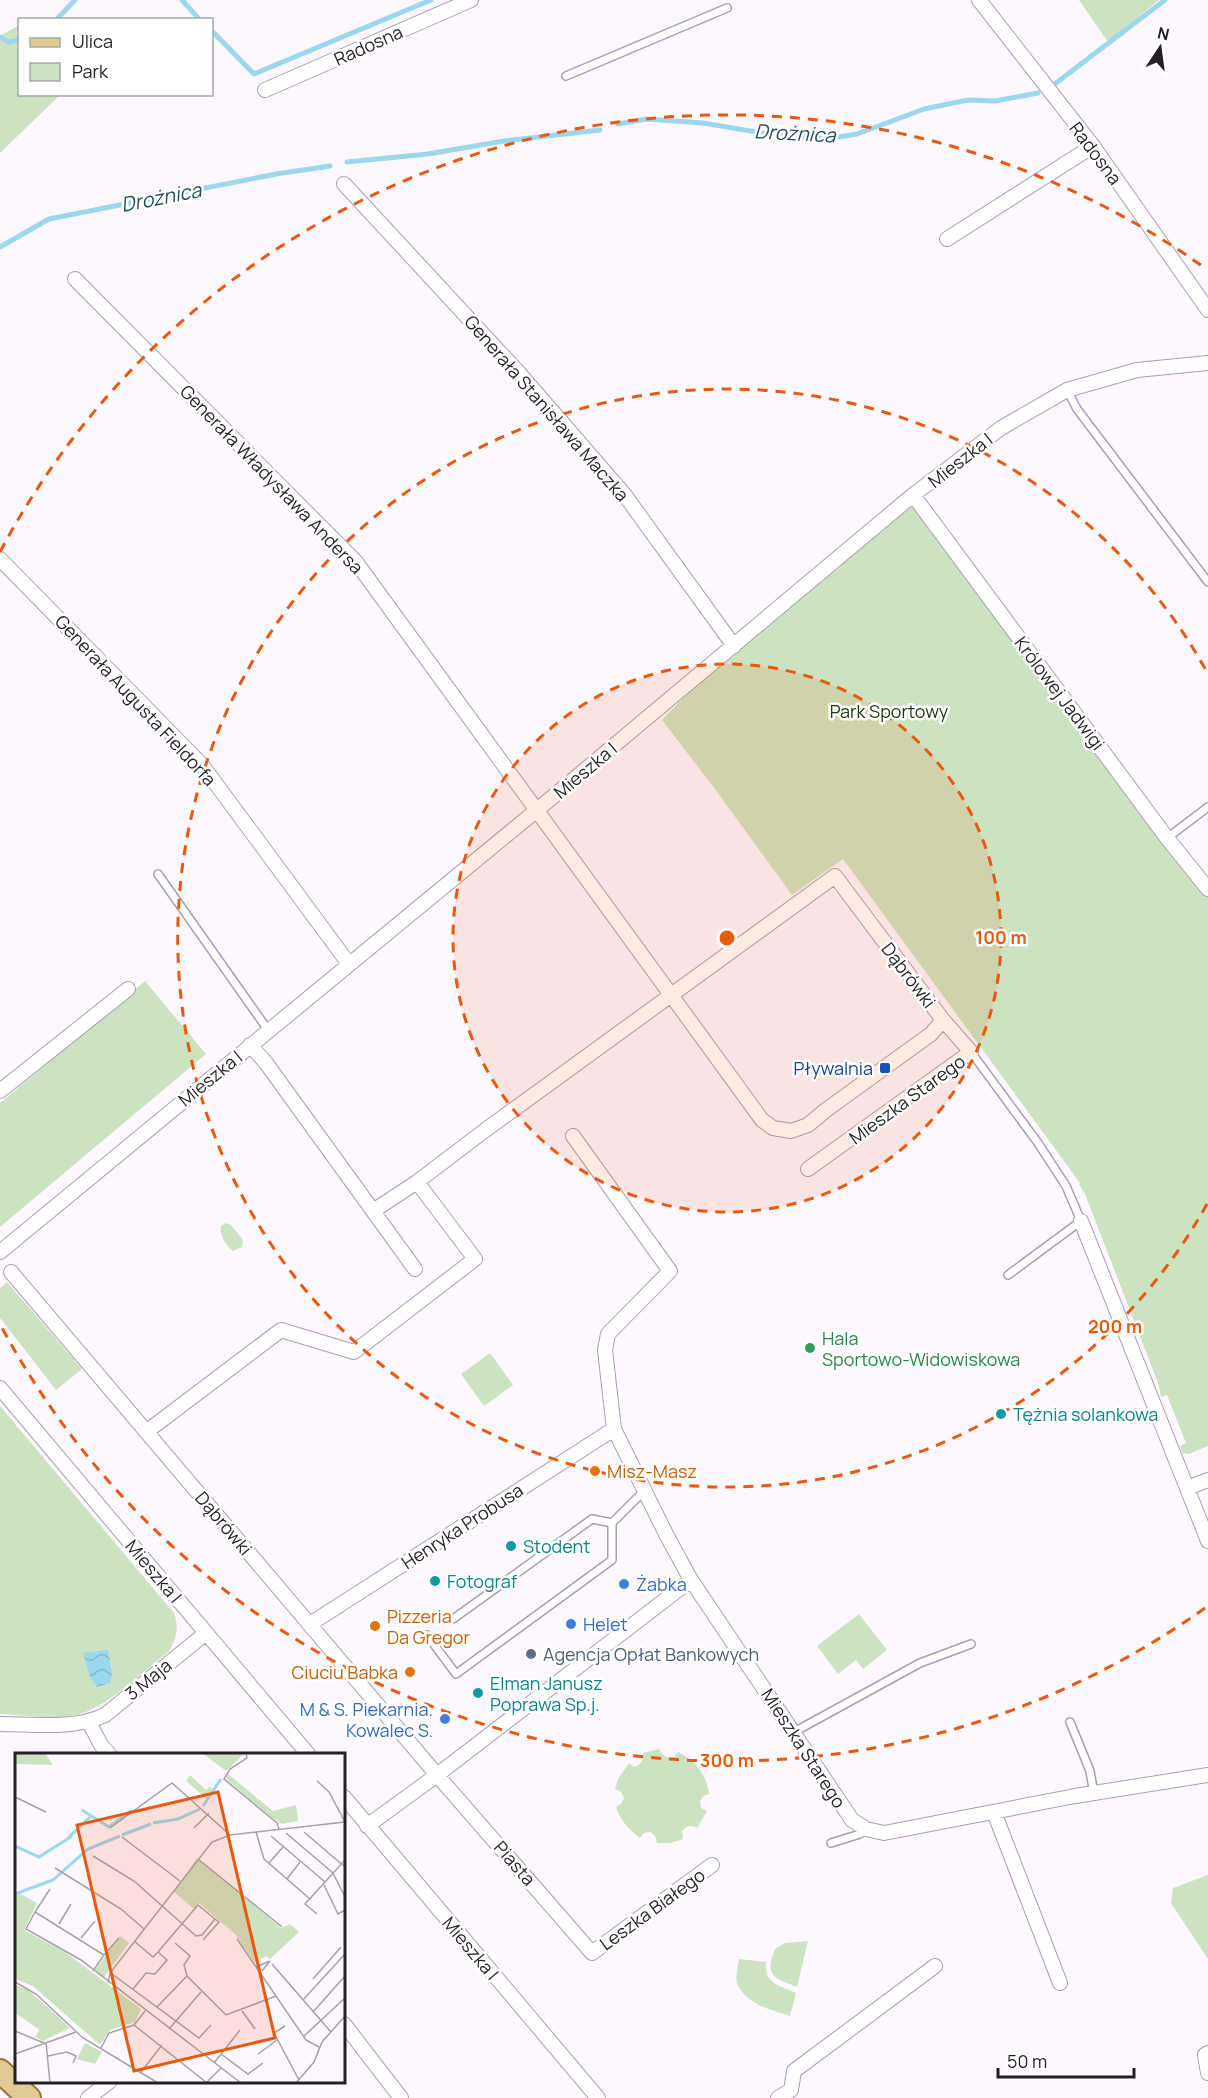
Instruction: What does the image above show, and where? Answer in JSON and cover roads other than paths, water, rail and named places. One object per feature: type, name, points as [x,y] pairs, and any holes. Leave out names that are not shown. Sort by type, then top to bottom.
[{"type":"main road","points":[[0,2071],[29,2098]]},
{"type":"street","name":"Radosna","points":[[266,90],[471,0]]},
{"type":"street","name":"Radosna","points":[[979,0],[1093,146],[1208,310]]},
{"type":"street","points":[[946,239],[1093,146]]},
{"type":"street","name":"Generała Stanisława Maczka","points":[[344,184],[520,374],[624,494],[734,646]]},
{"type":"street","name":"Generała Władysława Andersa","points":[[75,279],[356,562],[537,810]]},
{"type":"street","name":"Mieszka I","points":[[0,1252],[537,810],[914,495],[1001,428],[1067,390],[1137,370],[1208,363]]},
{"type":"street","name":"Królowej Jadwigi","points":[[914,495],[1167,838],[1208,889]]},
{"type":"street","name":"Generała Augusta Fieldorfa","points":[[0,559],[202,765],[348,964]]},
{"type":"street","name":"Dąbrówki","points":[[537,810],[762,1120],[773,1128],[791,1131],[808,1125],[931,1034],[943,1020],[835,876],[672,994]]},
{"type":"street","points":[[0,1091],[128,988]]},
{"type":"street","points":[[373,1211],[417,1182],[672,994]]},
{"type":"street","name":"Mieszka Starego","points":[[808,1169],[970,1052],[943,1020]]},
{"type":"street","points":[[250,1045],[266,1063],[415,1269]]},
{"type":"street","name":"Mieszka Starego","points":[[573,1136],[670,1271],[608,1334],[606,1350],[614,1429],[691,1580],[852,1820],[866,1829]]},
{"type":"street","points":[[146,1432],[281,1330],[354,1352],[475,1259],[417,1182]]},
{"type":"street","points":[[1082,1221],[1208,1541]]},
{"type":"street","name":"Dąbrówki","points":[[11,1272],[437,1774]]},
{"type":"street","name":"Mieszka I","points":[[0,1388],[306,1753]]},
{"type":"street","name":"Henryka Probusa","points":[[310,1624],[614,1429]]},
{"type":"street","points":[[1187,1488],[1208,1480]]},
{"type":"street","points":[[367,1826],[691,1580]]},
{"type":"street","name":"3 Maja","points":[[0,1724],[64,1725],[89,1722],[105,1715],[206,1633]]},
{"type":"street","points":[[89,1722],[100,1745],[108,1753]]},
{"type":"street","name":"Piasta","points":[[437,1774],[592,1953]]},
{"type":"street","points":[[866,1829],[884,1833],[1208,1775]]},
{"type":"street","name":"Mieszka I","points":[[345,1798],[598,2098]]},
{"type":"street","points":[[994,1812],[1060,1983]]},
{"type":"street","name":"Leszka Białego","points":[[592,1953],[712,1866]]},
{"type":"street","points":[[778,2098],[790,2090],[794,2071],[935,1966]]},
{"type":"street","points":[[345,2025],[401,2098]]},
{"type":"street","points":[[1208,2054],[1206,2055],[1208,2073]]},
{"type":"street","points":[[88,2098],[108,2083]]},
{"type":"lane","points":[[566,76],[727,8]]},
{"type":"lane","points":[[1067,390],[1077,409],[1208,582]]},
{"type":"lane","points":[[1167,838],[1208,807]]},
{"type":"lane","points":[[158,874],[268,1030]]},
{"type":"lane","points":[[970,1052],[1038,1143],[1070,1191],[1082,1221],[1008,1275]]},
{"type":"lane","points":[[427,1635],[456,1674],[612,1560],[612,1522],[645,1490]]},
{"type":"lane","points":[[453,1619],[592,1519],[612,1522]]},
{"type":"lane","points":[[794,1732],[920,1663],[970,1644]]},
{"type":"lane","points":[[1070,1722],[1090,1771],[1095,1794]]},
{"type":"lane","points":[[831,1843],[860,1834],[866,1829]]},
{"type":"water","points":[[108,1650],[112,1674],[110,1683],[97,1687],[90,1677],[83,1653]]},
{"type":"waterway","points":[[58,18],[75,0]]},
{"type":"waterway","points":[[182,0],[198,18]]},
{"type":"waterway","points":[[213,32],[254,74],[431,0]]},
{"type":"waterway","name":"Drożnica","points":[[1056,83],[1165,0]]},
{"type":"waterway","points":[[0,37],[8,42],[18,40]]},
{"type":"waterway","name":"Drożnica","points":[[618,124],[647,119],[703,123],[775,135],[827,139],[857,134],[924,109],[968,100],[995,101],[1038,93]]},
{"type":"waterway","name":"Drożnica","points":[[347,162],[428,154],[504,141],[600,130]]},
{"type":"waterway","name":"Drożnica","points":[[0,247],[49,219],[276,174],[330,166]]},
{"type":"place","name":"Pływalnia","points":[[885,1068]]},
{"type":"place","name":"Hala Sportowo-Widowiskowa","points":[[810,1348]]},
{"type":"place","name":"Tężnia solankowa","points":[[1001,1414]]},
{"type":"place","name":"Misz-Masz","points":[[595,1471]]},
{"type":"place","name":"Stodent","points":[[511,1546]]},
{"type":"place","name":"Fotograf","points":[[435,1581]]},
{"type":"place","name":"Żabka","points":[[624,1584]]},
{"type":"place","name":"Helet","points":[[571,1624]]},
{"type":"place","name":"Pizzeria Da Gregor","points":[[375,1626]]},
{"type":"place","name":"Agencja Opłat Bankowych","points":[[531,1654]]},
{"type":"place","name":"Ciuciu Babka","points":[[410,1672]]},
{"type":"place","name":"Elman Janusz Poprawa Sp.j.","points":[[478,1693]]},
{"type":"place","name":"M & S. Piekarnia. Kowalec S.","points":[[445,1719]]},
{"type":"park label","name":"Park Sportowy","points":[[889,711]]}]
